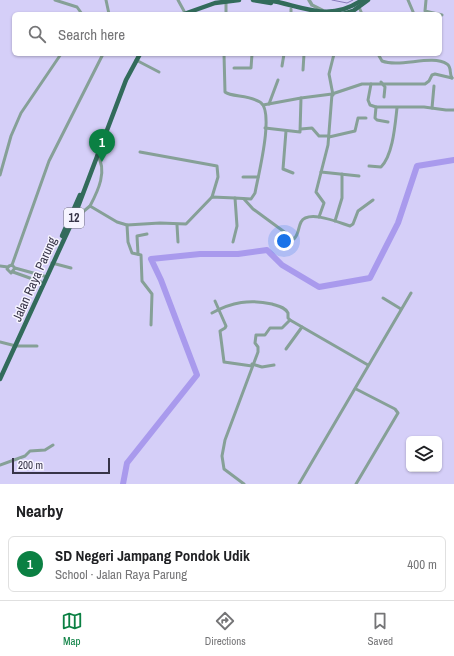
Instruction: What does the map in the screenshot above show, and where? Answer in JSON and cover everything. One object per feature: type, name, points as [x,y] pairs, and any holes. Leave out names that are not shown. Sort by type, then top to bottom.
[{"type":"highway","points":[[184,12],[198,4],[218,0]]},
{"type":"highway","points":[[184,12],[226,1],[239,0]]},
{"type":"highway","points":[[254,0],[291,11]]},
{"type":"highway","points":[[268,0],[314,12],[331,12],[354,6],[362,0]]},
{"type":"highway","points":[[348,12],[359,7],[368,0]]},
{"type":"highway","name":"Jalan Raya Parung","points":[[0,372],[14,346],[73,220],[124,78],[135,56]]},
{"type":"highway","name":"Jalan Raya Parung","points":[[0,379],[97,155],[124,86],[139,56]]},
{"type":"street","points":[[55,0],[77,7],[81,12]]},
{"type":"street","points":[[106,0],[109,12]]},
{"type":"street","points":[[178,0],[184,12]]},
{"type":"street","points":[[309,0],[312,5],[331,12]]},
{"type":"street","points":[[408,0],[413,12]]},
{"type":"street","points":[[426,0],[425,11],[429,12]]},
{"type":"street","points":[[226,1],[226,12]]},
{"type":"street","points":[[359,7],[361,12]]},
{"type":"street","points":[[0,175],[11,136],[20,113],[60,56]]},
{"type":"street","points":[[0,266],[8,267],[12,265],[49,161],[102,56]]},
{"type":"street","points":[[224,56],[225,92],[228,94],[245,96],[263,105],[333,94],[352,86],[382,82],[425,84],[429,82],[432,75],[435,74],[453,78],[450,67],[446,63],[434,61],[389,63],[382,61],[379,56]]},
{"type":"street","points":[[234,68],[251,68],[252,56]]},
{"type":"street","points":[[282,66],[284,56]]},
{"type":"street","points":[[303,70],[304,56]]},
{"type":"street","points":[[318,217],[324,203],[324,201],[316,194],[329,137],[333,94],[329,74],[334,56]]},
{"type":"street","points":[[136,60],[159,72]]},
{"type":"street","points":[[269,104],[278,80]]},
{"type":"street","points":[[382,82],[384,87],[384,97]]},
{"type":"street","points":[[371,84],[369,104],[376,107],[454,110]]},
{"type":"street","points":[[432,108],[434,86]]},
{"type":"street","points":[[301,98],[301,129]]},
{"type":"street","points":[[212,197],[251,199],[254,197],[265,138],[267,115],[263,105]]},
{"type":"street","points":[[376,107],[376,119],[388,122]]},
{"type":"street","points":[[369,166],[381,167],[384,163],[392,141],[397,108]]},
{"type":"street","points":[[265,128],[300,132],[301,129],[312,128],[319,136],[329,137],[355,131],[358,118],[366,118]]},
{"type":"street","points":[[286,131],[283,169],[294,173]]},
{"type":"street","points":[[90,206],[117,222],[128,225],[160,223],[177,225],[188,223],[212,197],[218,177],[217,166],[140,152]]},
{"type":"street","points":[[73,220],[90,206],[101,180],[102,169],[97,155]]},
{"type":"street","points":[[322,172],[359,176]]},
{"type":"street","points":[[336,221],[342,198],[342,174]]},
{"type":"street","points":[[243,177],[258,177]]},
{"type":"street","points":[[233,242],[237,226],[235,198]]},
{"type":"street","points":[[244,199],[253,209],[294,239],[297,236],[304,219],[318,217],[351,226],[358,211],[373,200]]},
{"type":"street","points":[[128,225],[128,242],[132,253],[138,254]]},
{"type":"street","points":[[177,225],[178,242]]},
{"type":"street","points":[[147,234],[137,236],[138,254],[141,257],[142,282],[152,296],[151,325]]},
{"type":"street","points":[[52,263],[71,268]]},
{"type":"street","points":[[12,265],[15,268],[44,276]]},
{"type":"street","points":[[8,267],[9,272],[41,282]]},
{"type":"street","points":[[13,272],[15,268]]},
{"type":"street","points":[[299,484],[411,293]]},
{"type":"street","points":[[383,298],[401,310]]},
{"type":"street","points":[[215,301],[226,326],[226,328],[220,331],[224,362],[262,367],[274,365]]},
{"type":"street","points":[[212,313],[245,301],[258,301],[285,308],[288,312],[288,318],[290,320],[368,365]]},
{"type":"street","points":[[244,484],[224,469],[222,456],[225,440],[258,349],[255,343],[256,335],[265,335],[270,328],[282,328],[290,320]]},
{"type":"street","points":[[286,349],[302,327]]},
{"type":"street","points":[[0,342],[14,346],[37,346]]},
{"type":"street","points":[[356,389],[395,409],[398,413],[356,484]]},
{"type":"street","points":[[0,465],[25,456],[30,451],[45,450],[53,445]]},
{"type":"waterway","points":[[332,0],[347,3],[353,0]]},
{"type":"waterway","points":[[123,484],[127,463],[197,375],[161,280],[151,259],[200,254],[238,254],[267,250],[282,265],[319,287],[370,278],[398,223],[417,166],[454,160]]},
{"type":"place","name":"SD Negeri Jampang Pondok Udik","points":[[102,162]]}]
